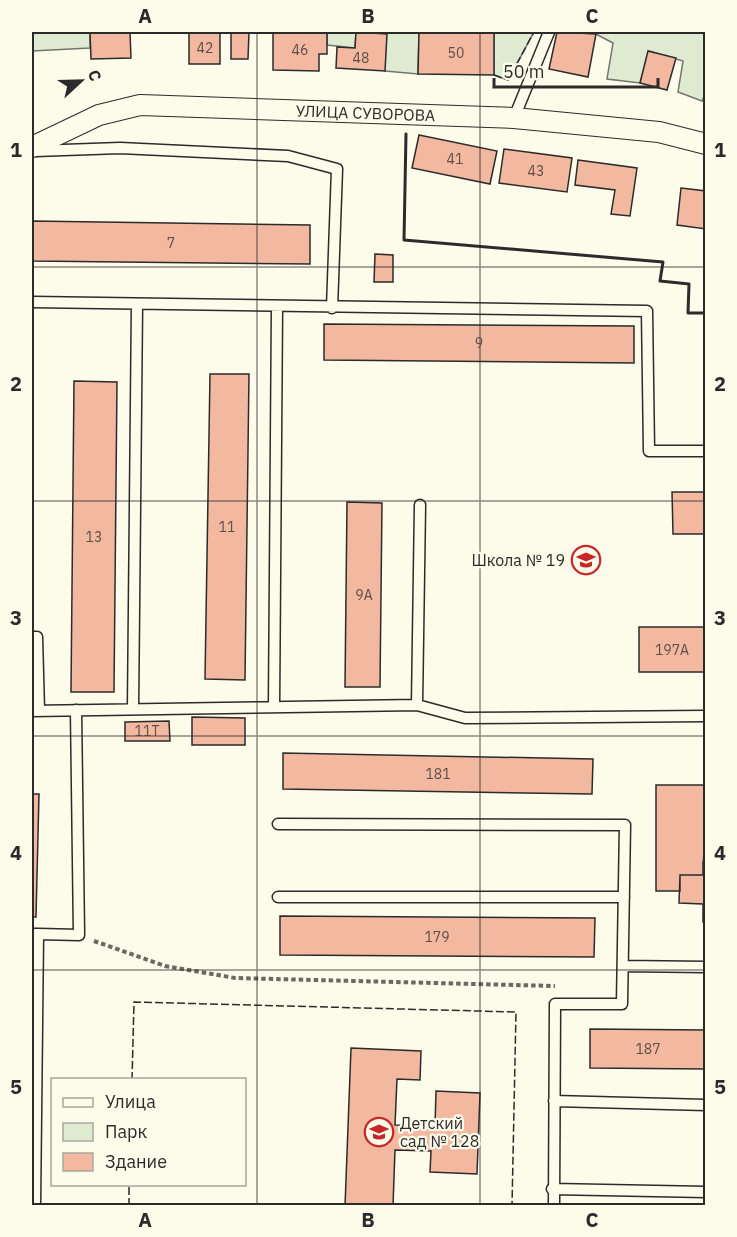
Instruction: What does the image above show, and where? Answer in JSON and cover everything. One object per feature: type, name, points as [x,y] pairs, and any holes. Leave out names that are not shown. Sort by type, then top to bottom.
[{"type":"street","name":"УЛИЦА СУВОРОВА","points":[[32,149],[99,115],[140,105],[514,118],[659,132],[705,144]]},
{"type":"lane","points":[[514,118],[549,32]]},
{"type":"lane","points":[[32,149],[120,148],[288,156],[337,169],[332,308]]},
{"type":"lane","points":[[32,302],[647,311],[649,451],[705,451]]},
{"type":"lane","points":[[133,709],[137,304]]},
{"type":"lane","points":[[274,707],[277,307]]},
{"type":"lane","points":[[417,705],[420,505]]},
{"type":"lane","points":[[32,637],[37,637],[35,711],[417,705],[465,718],[705,716]]},
{"type":"lane","points":[[35,1206],[35,934],[79,935],[76,710]]},
{"type":"lane","points":[[278,824],[625,825],[622,1005],[555,1004],[552,1189],[554,1206]]},
{"type":"lane","points":[[278,897],[624,897]]},
{"type":"lane","points":[[623,966],[705,967]]},
{"type":"lane","points":[[554,1101],[705,1105]]},
{"type":"lane","points":[[552,1189],[705,1192]]},
{"type":"path","points":[[79,935],[165,966],[235,978],[564,987]]},
{"type":"green space","points":[[32,32],[90,32],[90,48],[32,51]]},
{"type":"green space","points":[[327,32],[356,32],[355,48],[327,45]]},
{"type":"green space","points":[[356,32],[419,32],[418,74],[385,71]]},
{"type":"green space","points":[[494,32],[534,32],[508,80],[494,75]]},
{"type":"green space","points":[[582,32],[705,32],[705,94],[702,101],[678,92],[683,61],[649,51],[640,83],[607,79],[613,43],[596,34]]},
{"type":"building","points":[[90,32],[130,32],[131,58],[91,59]]},
{"type":"building","points":[[189,32],[220,32],[220,64],[189,64]]},
{"type":"building","points":[[231,32],[249,32],[248,59],[231,59]]},
{"type":"building","points":[[327,32],[327,54],[319,54],[319,71],[273,70],[273,33]]},
{"type":"building","points":[[356,32],[387,34],[385,71],[336,68],[337,47],[355,48]]},
{"type":"building","points":[[419,32],[494,32],[494,75],[418,74]]},
{"type":"building","points":[[557,32],[596,34],[588,77],[549,69]]},
{"type":"building","points":[[648,51],[676,58],[667,90],[640,83]]},
{"type":"building","points":[[419,135],[497,151],[490,184],[412,168]]},
{"type":"building","points":[[504,149],[572,158],[567,192],[499,183]]},
{"type":"building","points":[[578,160],[637,168],[630,216],[611,214],[615,190],[575,185]]},
{"type":"building","points":[[681,188],[706,191],[706,229],[677,225]]},
{"type":"building","points":[[32,221],[310,225],[310,264],[32,261]]},
{"type":"building","points":[[375,254],[393,255],[393,282],[374,282]]},
{"type":"building","points":[[324,324],[634,326],[634,363],[324,360]]},
{"type":"building","points":[[210,374],[249,374],[245,680],[205,679]]},
{"type":"building","points":[[74,381],[117,382],[114,692],[71,692]]},
{"type":"building","points":[[672,492],[706,492],[706,534],[673,534]]},
{"type":"building","points":[[347,502],[382,503],[380,687],[345,687]]},
{"type":"building","points":[[639,627],[706,627],[706,672],[639,672]]},
{"type":"building","points":[[192,717],[245,718],[245,745],[192,745]]},
{"type":"building","points":[[169,721],[170,741],[125,741],[125,722]]},
{"type":"building","points":[[283,753],[593,759],[592,794],[283,789]]},
{"type":"building","points":[[656,785],[706,785],[703,875],[680,875],[680,891],[656,891]]},
{"type":"building","points":[[32,794],[39,794],[36,917],[32,917]]},
{"type":"building","points":[[703,862],[706,862],[706,922],[703,922],[703,904],[679,903],[680,875],[703,875]]},
{"type":"building","points":[[280,916],[595,918],[594,957],[280,955]]},
{"type":"building","points":[[590,1029],[706,1030],[706,1069],[590,1068]]},
{"type":"building","points":[[351,1048],[421,1051],[420,1080],[397,1079],[395,1125],[435,1126],[436,1091],[480,1093],[477,1174],[430,1172],[431,1151],[395,1150],[393,1206],[345,1206]]},
{"type":"fence","points":[[494,75],[508,80],[534,32]]},
{"type":"fence","points":[[132,1078],[134,1002],[516,1012],[512,1206]]},
{"type":"fence","points":[[129,1186],[129,1206]]},
{"type":"wall","points":[[406,134],[404,240],[663,262],[660,281],[689,284],[688,313],[706,313]]},
{"type":"place","name":"Школа № 19","points":[[586,560]]},
{"type":"place","name":"Детский сад № 128","points":[[379,1132]]}]
